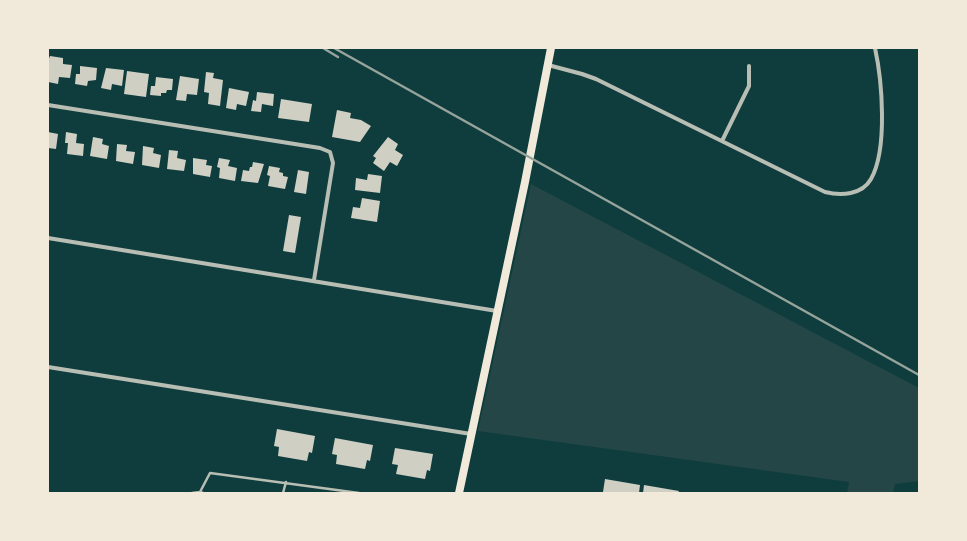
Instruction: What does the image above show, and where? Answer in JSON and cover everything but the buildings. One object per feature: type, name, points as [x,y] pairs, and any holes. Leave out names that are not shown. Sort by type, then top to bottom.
[{"type":"main road","points":[[459,493],[525,182],[551,48]]},
{"type":"street","points":[[548,65],[596,79],[825,192],[843,195],[860,190],[866,185],[873,174],[878,155],[881,128],[881,87],[875,48]]},
{"type":"street","points":[[722,141],[749,86],[749,66]]},
{"type":"street","points":[[48,105],[312,147],[330,152],[333,163],[314,280]]},
{"type":"street","points":[[48,238],[314,280],[497,311]]},
{"type":"street","points":[[48,367],[471,434]]},
{"type":"lane","points":[[192,493],[201,492],[210,473],[359,493]]},
{"type":"lane","points":[[284,493],[286,482]]},
{"type":"shaded area","points":[[531,184],[919,388],[919,481],[895,484],[893,493],[847,493],[849,482],[478,431]]},
{"type":"railway","points":[[323,48],[338,57]]},
{"type":"railway","points":[[334,48],[919,375]]}]
